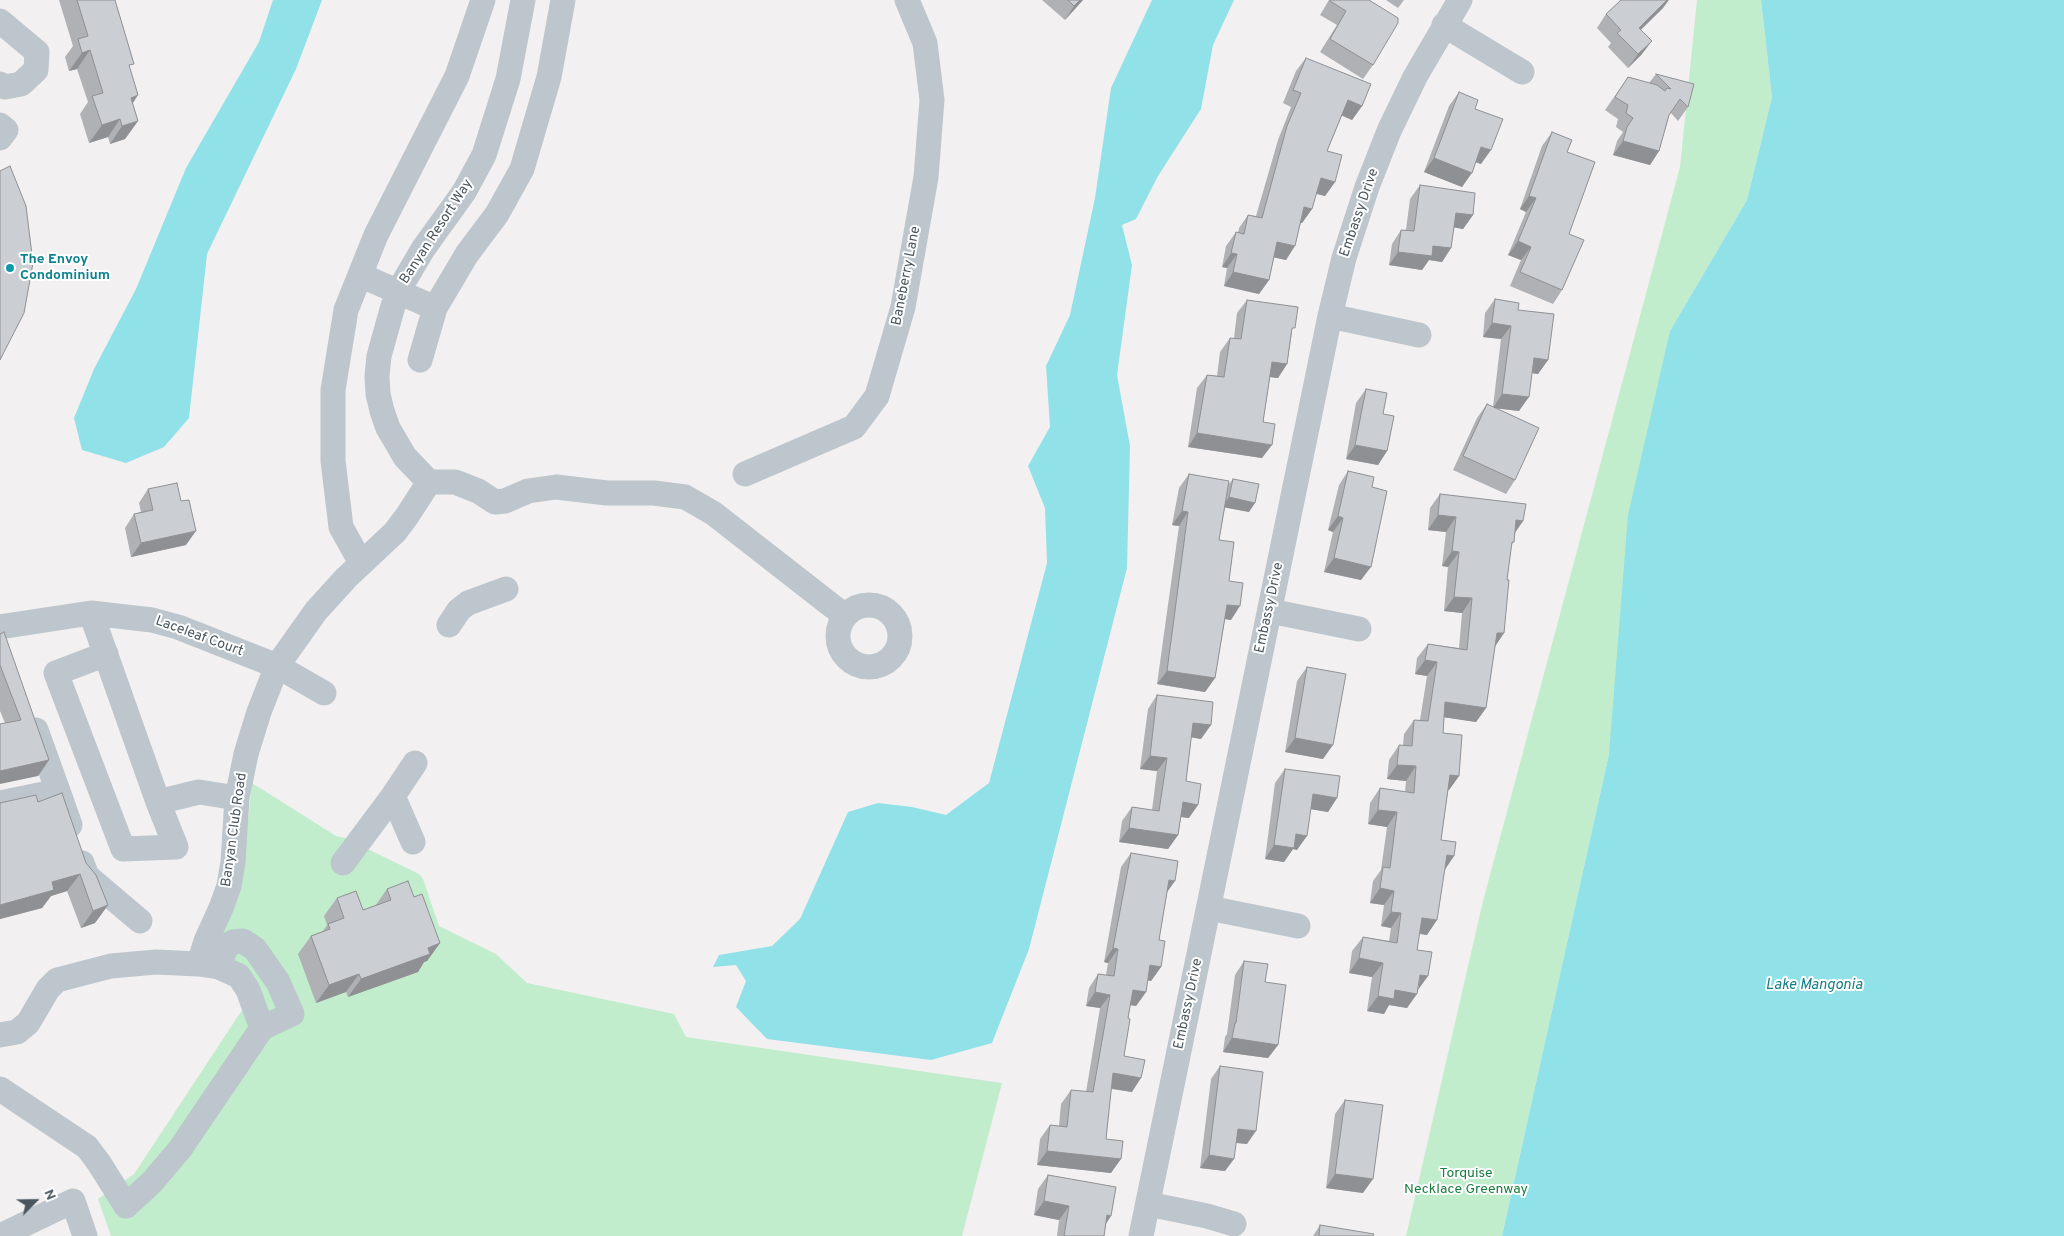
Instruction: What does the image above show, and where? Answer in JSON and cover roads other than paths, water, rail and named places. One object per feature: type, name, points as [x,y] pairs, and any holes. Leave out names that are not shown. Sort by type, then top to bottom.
[{"type":"street","points":[[362,564],[341,527],[333,461],[333,390],[346,310],[376,236],[457,76],[483,0]]},
{"type":"street","name":"Banyan Resort Way","points":[[429,482],[406,457],[396,442],[382,411],[378,394],[377,376],[379,356],[400,292],[423,250],[464,192],[484,155],[508,79],[523,0]]},
{"type":"street","points":[[420,360],[436,308],[467,254],[497,214],[522,169],[549,76],[564,0]]},
{"type":"street","name":"Baneberry Lane","points":[[745,474],[854,427],[877,396],[903,308],[927,167],[932,100],[925,43],[907,0]]},
{"type":"street","name":"Embassy Drive","points":[[1141,1236],[1330,316],[1344,258],[1367,187],[1389,131],[1415,77],[1460,0]]},
{"type":"street","points":[[0,22],[37,52],[36,70],[21,84],[5,88],[0,84]]},
{"type":"street","points":[[1444,25],[1522,72]]},
{"type":"street","points":[[0,125],[6,130],[0,138]]},
{"type":"street","points":[[360,275],[436,308]]},
{"type":"street","points":[[1330,316],[1419,335]]},
{"type":"street","points":[[429,482],[455,482],[478,491],[495,502],[505,501],[528,491],[556,487],[607,493],[654,493],[685,497],[713,513],[845,616]]},
{"type":"street","name":"Banyan Club Road","points":[[209,966],[206,941],[229,886],[233,862],[237,798],[248,746],[277,666],[316,611],[395,532],[429,482]]},
{"type":"street","points":[[449,626],[459,610],[468,603],[506,589]]},
{"type":"street","points":[[1270,611],[1359,629]]},
{"type":"street","points":[[91,613],[106,654],[158,802],[176,847],[123,849],[56,673],[106,654]]},
{"type":"street","name":"Laceleaf Court","points":[[2,631],[91,613],[123,615],[170,625],[277,666],[324,693]]},
{"type":"street","points":[[29,709],[87,876],[140,921]]},
{"type":"street","points":[[343,863],[415,763]]},
{"type":"street","points":[[0,803],[58,791]]},
{"type":"street","points":[[158,802],[199,792],[237,798]]},
{"type":"street","points":[[393,796],[413,842]]},
{"type":"street","points":[[1209,908],[1298,926]]},
{"type":"street","points":[[0,1089],[87,1147],[126,1206],[152,1182],[180,1149],[262,1028],[292,1014],[278,982],[255,949],[243,941],[233,942],[226,947],[209,966]]},
{"type":"street","points":[[0,1035],[17,1032],[28,1023],[48,989],[57,980],[111,966],[156,962],[209,966],[239,976],[248,990],[262,1028]]},
{"type":"street","points":[[0,1236],[73,1201],[86,1236]]},
{"type":"street","points":[[1148,1204],[1207,1216],[1234,1224]]},
{"type":"water","points":[[273,0],[322,0],[296,69],[207,254],[189,418],[164,447],[126,463],[82,450],[74,418],[94,369],[136,289],[186,168],[259,42]]},
{"type":"water","points":[[1152,0],[1234,0],[1213,45],[1201,109],[1158,176],[1136,219],[1122,225],[1132,265],[1117,375],[1130,446],[1127,568],[1029,949],[992,1043],[931,1060],[767,1039],[736,1007],[746,981],[736,965],[713,967],[719,955],[772,946],[800,919],[848,812],[878,803],[912,807],[946,815],[989,783],[1047,563],[1045,508],[1028,466],[1050,427],[1046,366],[1070,315],[1095,198],[1111,88]]},
{"type":"water","name":"Lake Mangonia","points":[[1761,0],[2064,0],[2064,1236],[1502,1236],[1609,754],[1628,515],[1670,331],[1747,200],[1772,97]]},
{"type":"place","name":"The Envoy Condominium","points":[[10,268]]},
{"type":"park label","name":"Torquise Necklace Greenway","points":[[1466,1182]]}]
